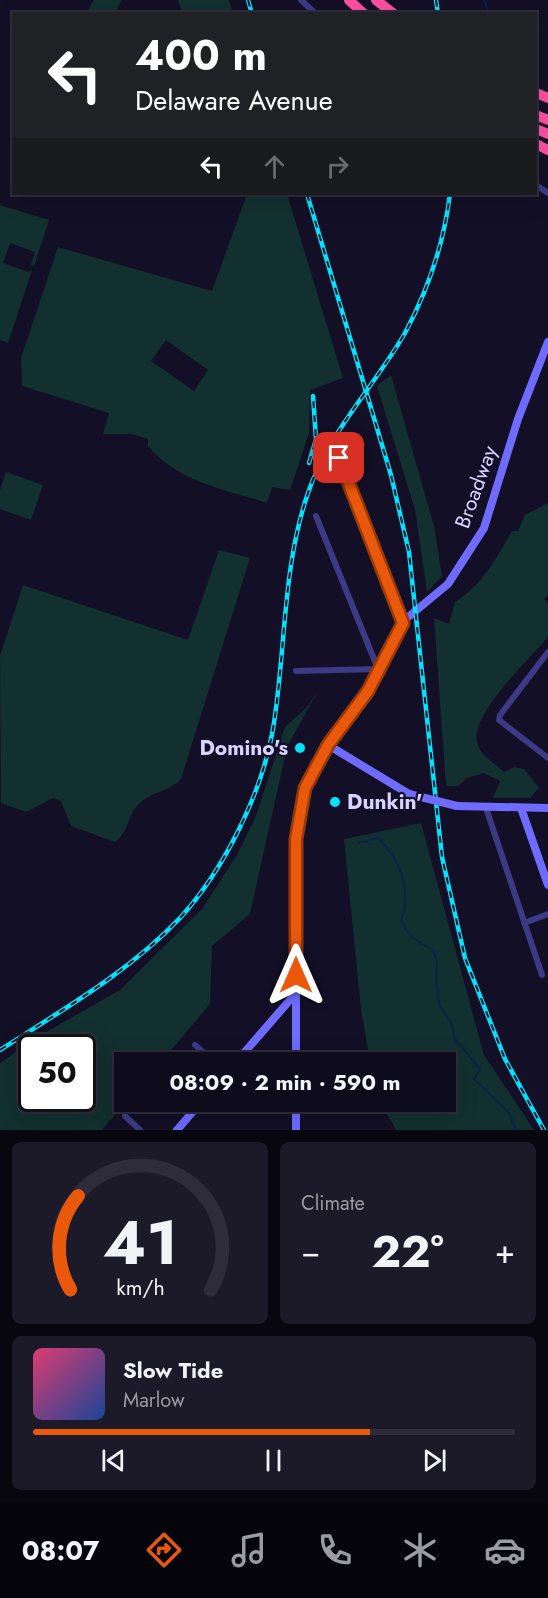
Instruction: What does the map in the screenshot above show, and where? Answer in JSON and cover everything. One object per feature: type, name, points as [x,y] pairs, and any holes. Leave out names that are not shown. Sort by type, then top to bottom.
[{"type":"highway","points":[[343,0],[354,12]]},
{"type":"highway","points":[[348,0],[362,12]]},
{"type":"highway","points":[[368,0],[381,12]]},
{"type":"highway","points":[[376,0],[391,12]]},
{"type":"main road","name":"Broadway","points":[[296,1052],[296,839],[305,788],[328,745],[368,691],[403,623],[448,585],[486,524],[519,419],[548,342]]},
{"type":"main road","points":[[328,745],[409,794],[457,806],[548,808]]},
{"type":"main road","points":[[521,808],[548,885]]},
{"type":"main road","points":[[245,1052],[296,993]]},
{"type":"main road","points":[[177,1130],[193,1112]]},
{"type":"main road","points":[[296,1112],[296,1130]]},
{"type":"street","points":[[301,0],[314,12]]},
{"type":"street","points":[[339,458],[403,623]]},
{"type":"street","points":[[296,671],[378,669],[316,516]]},
{"type":"street","points":[[548,652],[500,715],[499,720],[548,758]]},
{"type":"street","points":[[486,808],[542,975]]},
{"type":"street","points":[[524,923],[548,914]]},
{"type":"street","points":[[195,1045],[203,1052]]},
{"type":"street","points":[[124,1116],[140,1130]]},
{"type":"green space","points":[[94,0],[121,0],[116,12],[87,12]]},
{"type":"green space","points":[[178,0],[229,0],[233,12],[182,12]]},
{"type":"green space","points":[[247,195],[287,195],[343,378],[310,390],[309,433],[290,490],[272,487],[267,503],[203,483],[187,476],[159,458],[148,446],[148,439],[131,434],[103,434],[109,413],[22,386],[21,358],[58,247],[212,291]],"holes":[[[166,340],[208,370],[194,391],[151,361]]]},
{"type":"green space","points":[[0,205],[49,220],[34,266],[31,265],[35,252],[10,243],[3,263],[28,272],[32,270],[8,343],[0,340]]},
{"type":"green space","points":[[391,375],[434,526],[442,576],[427,592],[415,510],[377,386]]},
{"type":"green space","points":[[6,472],[43,485],[31,520],[0,509],[0,490]]},
{"type":"green space","points":[[548,503],[548,595],[544,599],[548,603],[548,637],[492,702],[478,730],[477,742],[484,755],[504,772],[514,767],[524,769],[539,788],[530,798],[493,798],[500,781],[484,773],[467,778],[458,786],[446,786],[434,618],[449,624],[455,602],[481,579],[512,531],[518,531],[525,515]]},
{"type":"green space","points":[[219,550],[250,558],[181,779],[171,787],[142,801],[134,811],[123,834],[115,842],[71,826],[61,801],[53,798],[26,812],[1,803],[0,656],[23,585],[188,640]]},
{"type":"green space","points":[[318,691],[287,747],[250,914],[212,946],[210,1004],[169,1052],[114,1052],[114,1112],[118,1112],[102,1130],[0,1130],[0,1063],[18,1050],[18,1112],[96,1112],[96,1034],[43,1034],[120,990],[202,909],[237,855],[256,816],[285,727],[307,707]]},
{"type":"green space","points":[[421,823],[484,1055],[534,1130],[396,1130],[386,1112],[456,1112],[456,1052],[368,1052],[361,1009],[344,839]]},
{"type":"waterway","points":[[484,0],[488,12]]},
{"type":"waterway","points":[[359,843],[378,838],[393,856],[405,887],[401,921],[411,937],[433,950],[437,960],[439,1005],[451,1022],[455,1039],[480,1069],[474,1079],[509,1113],[516,1130]]},
{"type":"railway","points":[[248,0],[251,12]]},
{"type":"railway","points":[[436,0],[438,12]]},
{"type":"railway","points":[[307,195],[391,475],[409,552],[442,857],[465,958],[505,1059],[544,1130]]},
{"type":"railway","points":[[0,1050],[117,973],[160,938],[196,899],[212,877],[239,830],[268,754],[277,700],[293,551],[308,493],[327,450],[393,353],[413,317],[428,283],[439,248],[450,195]]},
{"type":"railway","points":[[309,463],[316,439],[313,396]]},
{"type":"place","name":"Domino's","points":[[300,748]]},
{"type":"place","name":"Dunkin'","points":[[335,802]]},
{"type":"route","points":[[296,975],[296,839],[301,801],[312,771],[328,745],[364,698],[385,653],[403,623],[339,458]]}]
